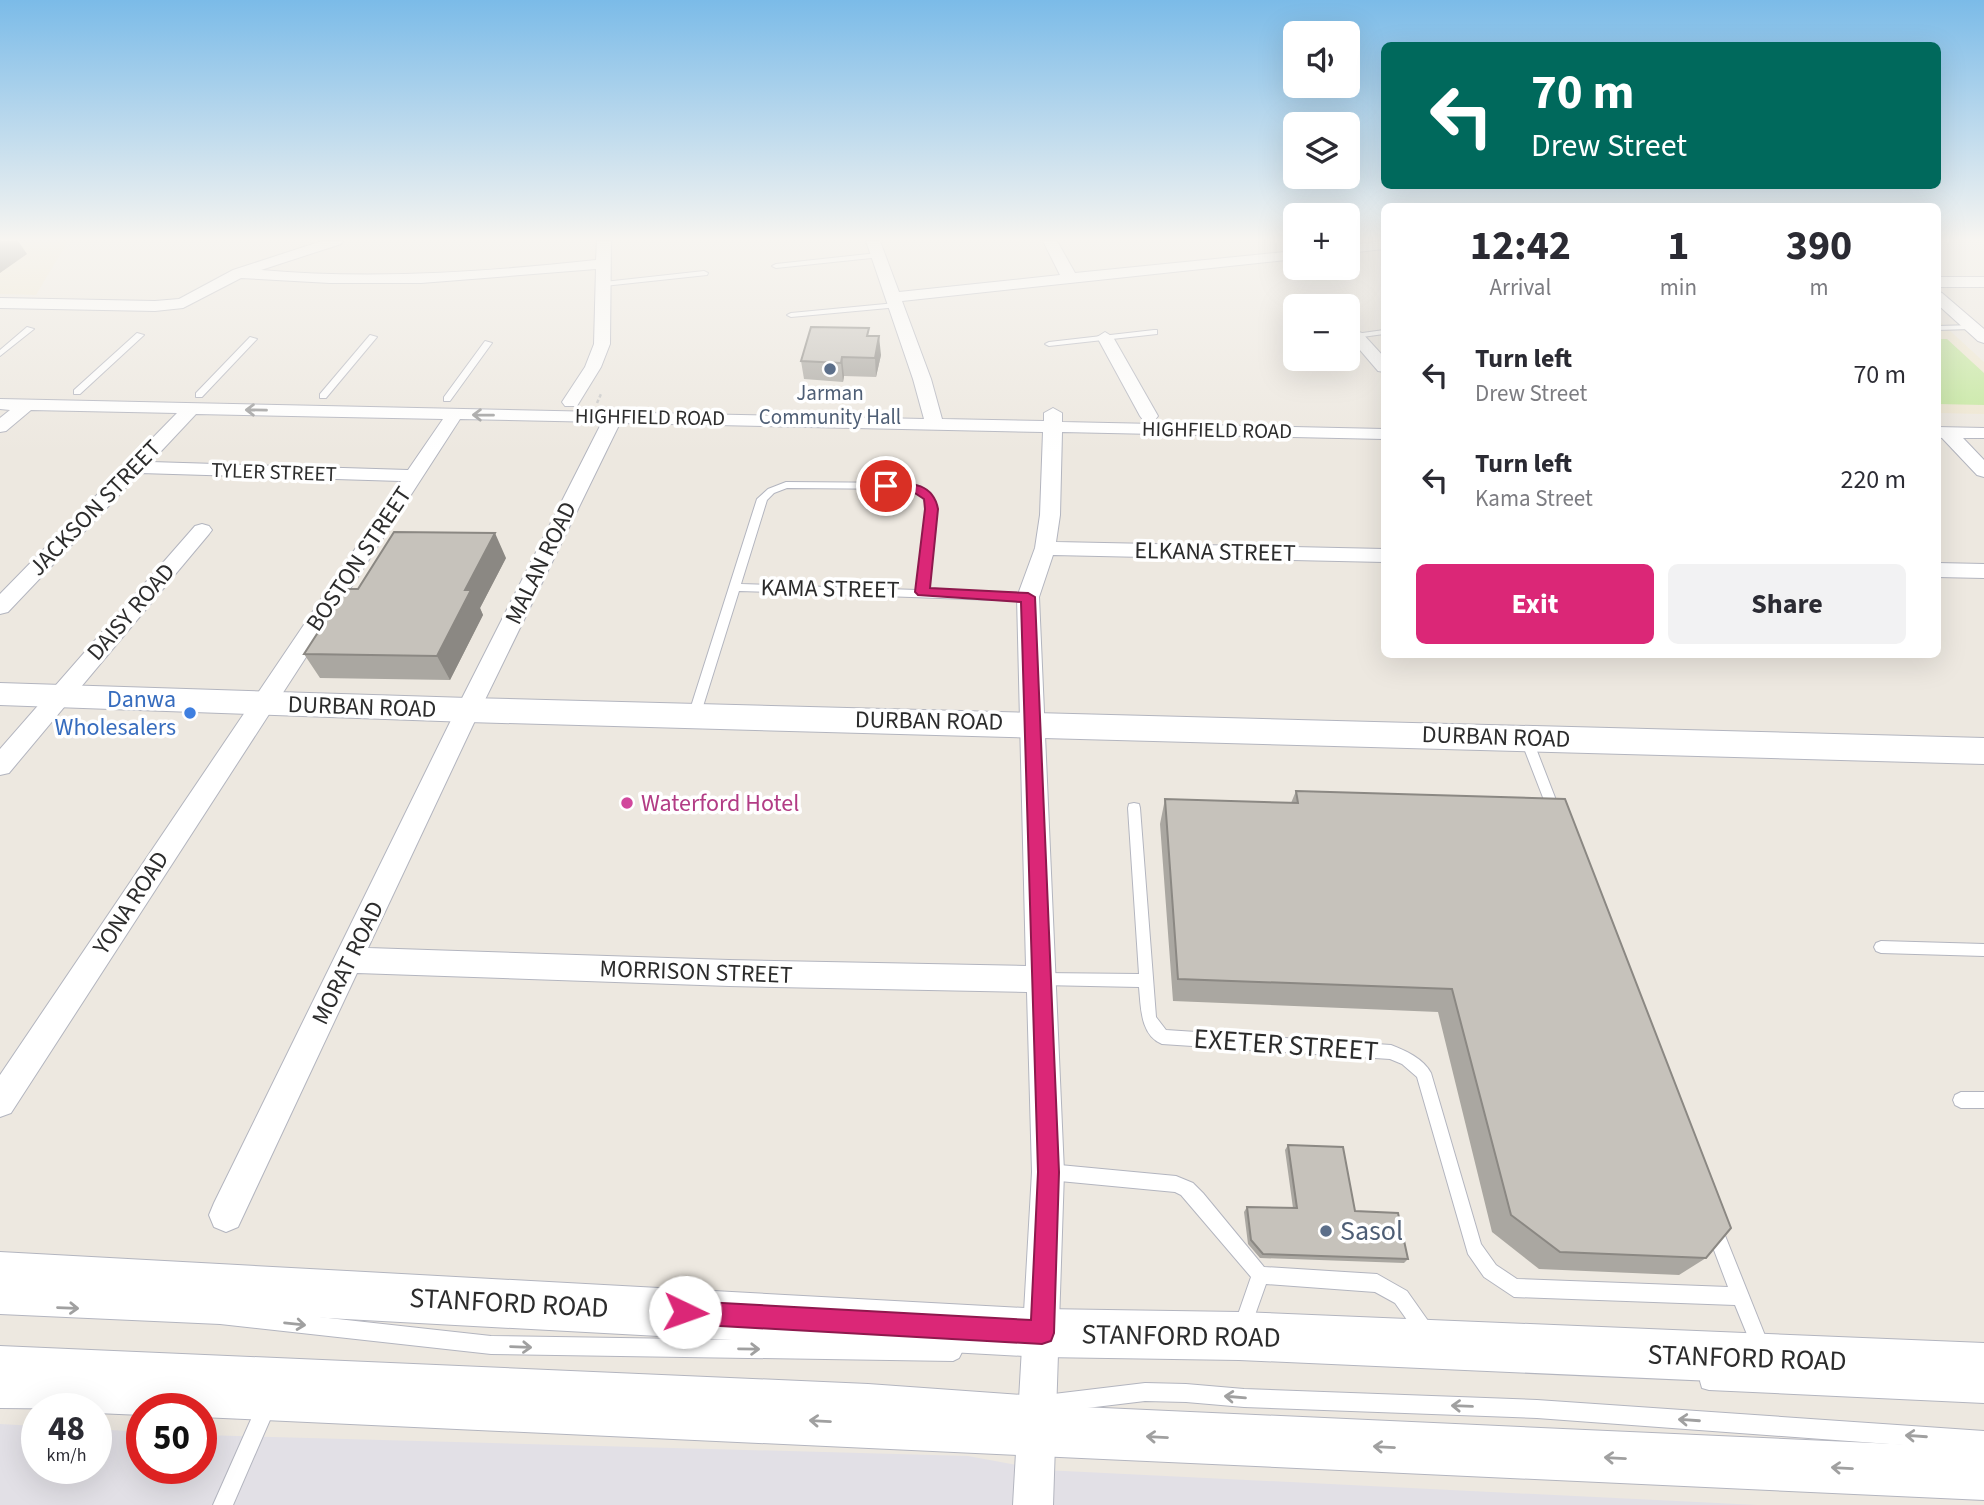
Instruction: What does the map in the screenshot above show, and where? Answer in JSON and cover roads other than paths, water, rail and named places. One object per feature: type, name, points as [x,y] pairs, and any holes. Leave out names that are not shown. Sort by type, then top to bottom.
[{"type":"main road","name":"DURBAN ROAD","points":[[0,694],[468,710],[1033,723],[1984,751]]},
{"type":"main road","name":"STANFORD ROAD","points":[[0,1276],[1040,1348],[1434,1345],[1984,1368]]},
{"type":"main road","points":[[0,1383],[272,1396],[1036,1418],[1984,1474]]},
{"type":"street","points":[[571,402],[593,367],[602,344],[603,311]]},
{"type":"street","points":[[897,311],[932,416]]},
{"type":"street","points":[[1954,311],[1978,333]]},
{"type":"street","points":[[1105,337],[1149,416]]},
{"type":"street","points":[[1360,344],[1381,364]]},
{"type":"street","name":"HIGHFIELD ROAD","points":[[0,390],[77,392],[195,402],[451,407],[571,402],[1381,434]]},
{"type":"street","name":"HIGHFIELD ROAD","points":[[0,404],[195,402],[323,396],[451,407],[614,416],[932,416]]},
{"type":"street","name":"JACKSON STREET","points":[[0,607],[195,402]]},
{"type":"street","points":[[0,427],[26,405]]},
{"type":"street","name":"BOSTON STREET","points":[[262,704],[415,476],[451,407]]},
{"type":"street","name":"MALAN ROAD","points":[[468,710],[614,416]]},
{"type":"street","name":"HIGHFIELD ROAD","points":[[1053,419],[1149,416],[1381,419]]},
{"type":"street","points":[[1034,1505],[1048,1172],[1028,597],[1045,548],[1050,515],[1053,419]]},
{"type":"street","points":[[1941,437],[1984,433]]},
{"type":"street","points":[[1941,437],[1962,447],[1984,471]]},
{"type":"street","points":[[1962,447],[1984,448]]},
{"type":"street","name":"TYLER STREET","points":[[134,467],[415,476]]},
{"type":"street","name":"DAISY ROAD","points":[[0,766],[201,530]]},
{"type":"street","name":"ELKANA STREET","points":[[1045,548],[1381,556]]},
{"type":"street","points":[[1941,570],[1984,571]]},
{"type":"street","name":"YONA ROAD","points":[[0,1102],[262,704]]},
{"type":"street","name":"MORAT ROAD","points":[[226,1214],[468,710]]},
{"type":"street","name":"MORRISON STREET","points":[[350,960],[729,974],[1041,979]]},
{"type":"lane","points":[[792,316],[824,311]]},
{"type":"lane","points":[[1941,328],[1978,333]]},
{"type":"lane","points":[[0,355],[30,329]]},
{"type":"lane","points":[[1049,344],[1154,332]]},
{"type":"lane","points":[[1360,336],[1381,332]]},
{"type":"lane","points":[[77,392],[140,335]]},
{"type":"lane","points":[[323,396],[373,337]]},
{"type":"lane","points":[[195,402],[253,339]]},
{"type":"lane","points":[[451,407],[488,342]]},
{"type":"lane","name":"KAMA STREET","points":[[694,716],[737,587],[750,531],[762,499],[771,491],[786,485],[911,486],[927,494],[931,503],[922,592]]},
{"type":"lane","name":"KAMA STREET","points":[[737,587],[1028,597]]},
{"type":"lane","points":[[1526,738],[1561,829]]},
{"type":"lane","name":"EXETER STREET","points":[[1134,808],[1149,1019],[1162,1037],[1391,1052],[1407,1059],[1423,1073],[1474,1248],[1490,1271],[1514,1287],[1739,1296]]},
{"type":"lane","points":[[1881,947],[1984,950]]},
{"type":"lane","points":[[1041,979],[1146,981]]},
{"type":"lane","points":[[1961,1100],[1984,1100]]},
{"type":"lane","points":[[1048,1172],[1176,1184],[1186,1188],[1260,1275],[1377,1283],[1401,1297],[1434,1345]]},
{"type":"lane","points":[[1710,1218],[1766,1359]]},
{"type":"lane","points":[[1150,1353],[1222,1345],[1260,1275]]},
{"type":"lane","points":[[0,1305],[220,1315],[501,1346],[970,1352]]},
{"type":"lane","points":[[0,1355],[868,1393],[1036,1418],[1145,1392],[1537,1409],[1984,1441]]},
{"type":"lane","points":[[1693,1380],[1984,1394]]},
{"type":"lane","points":[[223,1505],[272,1396]]},
{"type":"place","name":"Jarman Community Hall","points":[[830,369]]},
{"type":"place","name":"Danwa Wholesalers","points":[[190,713]]},
{"type":"place","name":"Waterford Hotel","points":[[627,803]]},
{"type":"place","name":"Sasol","points":[[1326,1231]]}]
